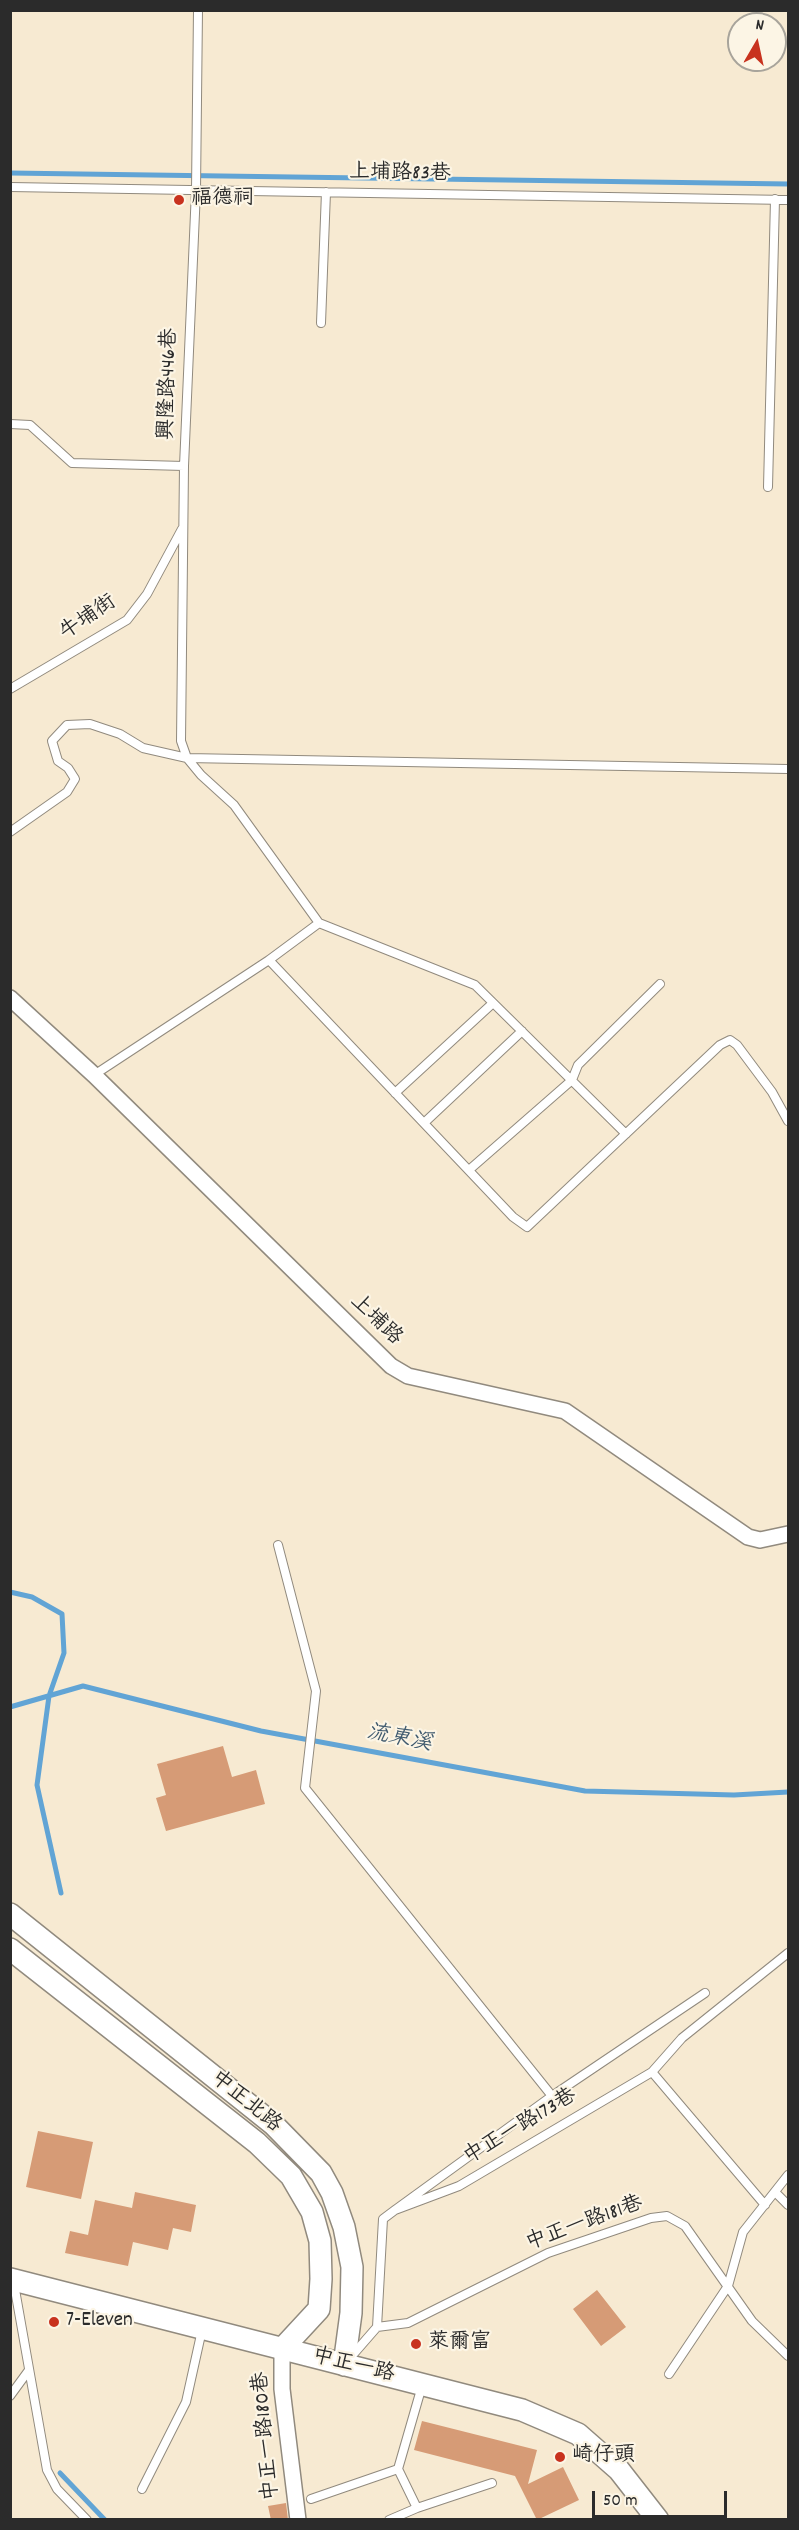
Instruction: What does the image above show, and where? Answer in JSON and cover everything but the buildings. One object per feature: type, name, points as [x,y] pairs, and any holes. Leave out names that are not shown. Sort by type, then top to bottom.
[{"type":"main road","name":"中正北路","points":[[10,1914],[273,2124],[321,2173],[332,2193],[345,2227],[352,2267],[351,2313],[344,2365]]},
{"type":"main road","name":"中正北路","points":[[10,1949],[257,2143],[291,2176],[312,2212],[320,2241],[321,2279],[319,2309],[282,2349]]},
{"type":"main road","name":"中正一路","points":[[12,2279],[522,2410],[578,2434],[619,2470],[658,2520]]},
{"type":"street","name":"上埔路","points":[[10,998],[94,1075],[391,1366],[408,1376],[565,1411],[748,1537],[760,1540],[789,1534]]},
{"type":"street","name":"中正一路180巷","points":[[282,2349],[282,2389],[297,2520]]},
{"type":"lane","name":"興隆路446巷","points":[[188,758],[181,741],[184,466],[196,189],[198,10]]},
{"type":"lane","name":"上埔路83巷","points":[[10,187],[789,200]]},
{"type":"lane","points":[[321,323],[326,192]]},
{"type":"lane","points":[[768,487],[775,200]]},
{"type":"lane","points":[[10,424],[30,425],[72,463],[184,466]]},
{"type":"lane","name":"牛埔街","points":[[10,689],[127,620],[147,594],[184,526]]},
{"type":"lane","points":[[10,832],[67,792],[75,779],[68,768],[58,761],[52,741],[67,725],[90,724],[120,734],[143,748],[188,758],[789,769]]},
{"type":"lane","points":[[188,758],[201,775],[234,805],[319,923],[475,985],[626,1134]]},
{"type":"lane","points":[[94,1075],[269,960],[319,923]]},
{"type":"lane","points":[[269,960],[513,1217],[527,1227],[720,1045],[730,1040],[772,1092],[789,1121]]},
{"type":"lane","points":[[469,1170],[572,1080],[578,1065],[660,984]]},
{"type":"lane","points":[[395,1093],[493,1003]]},
{"type":"lane","points":[[424,1123],[522,1031]]},
{"type":"lane","points":[[278,1545],[316,1691],[306,1788],[552,2096]]},
{"type":"lane","name":"中正一路173巷","points":[[395,2210],[459,2186],[652,2072],[682,2038],[789,1953]]},
{"type":"lane","points":[[344,2365],[377,2327],[383,2219],[552,2096],[705,1993]]},
{"type":"lane","points":[[652,2072],[765,2205]]},
{"type":"lane","points":[[669,2374],[728,2286],[743,2232],[789,2175]]},
{"type":"lane","points":[[776,2193],[789,2205]]},
{"type":"lane","name":"中正一路181巷","points":[[377,2327],[408,2322],[548,2253],[651,2218],[667,2216],[685,2226],[752,2321],[787,2350]]},
{"type":"lane","points":[[12,2279],[47,2470],[57,2490],[87,2520]]},
{"type":"lane","points":[[142,2489],[186,2402],[202,2328]]},
{"type":"lane","points":[[10,2396],[29,2370]]},
{"type":"lane","points":[[417,2508],[398,2469],[423,2384]]},
{"type":"lane","points":[[311,2499],[398,2469]]},
{"type":"lane","points":[[389,2520],[417,2508],[492,2483]]},
{"type":"waterway","points":[[10,173],[788,184]]},
{"type":"waterway","points":[[10,1592],[32,1597],[62,1614],[64,1653],[49,1696],[37,1785],[61,1893]]},
{"type":"waterway","name":"流東溪","points":[[10,1707],[83,1686],[261,1731],[585,1791],[734,1795],[788,1792]]},
{"type":"waterway","points":[[60,2473],[105,2520]]},
{"type":"place","name":"福德祠","points":[[179,200]]},
{"type":"place","name":"7-Eleven","points":[[54,2322]]},
{"type":"place","name":"萊爾富","points":[[416,2344]]},
{"type":"place","name":"崎仔頭","points":[[560,2457]]}]
